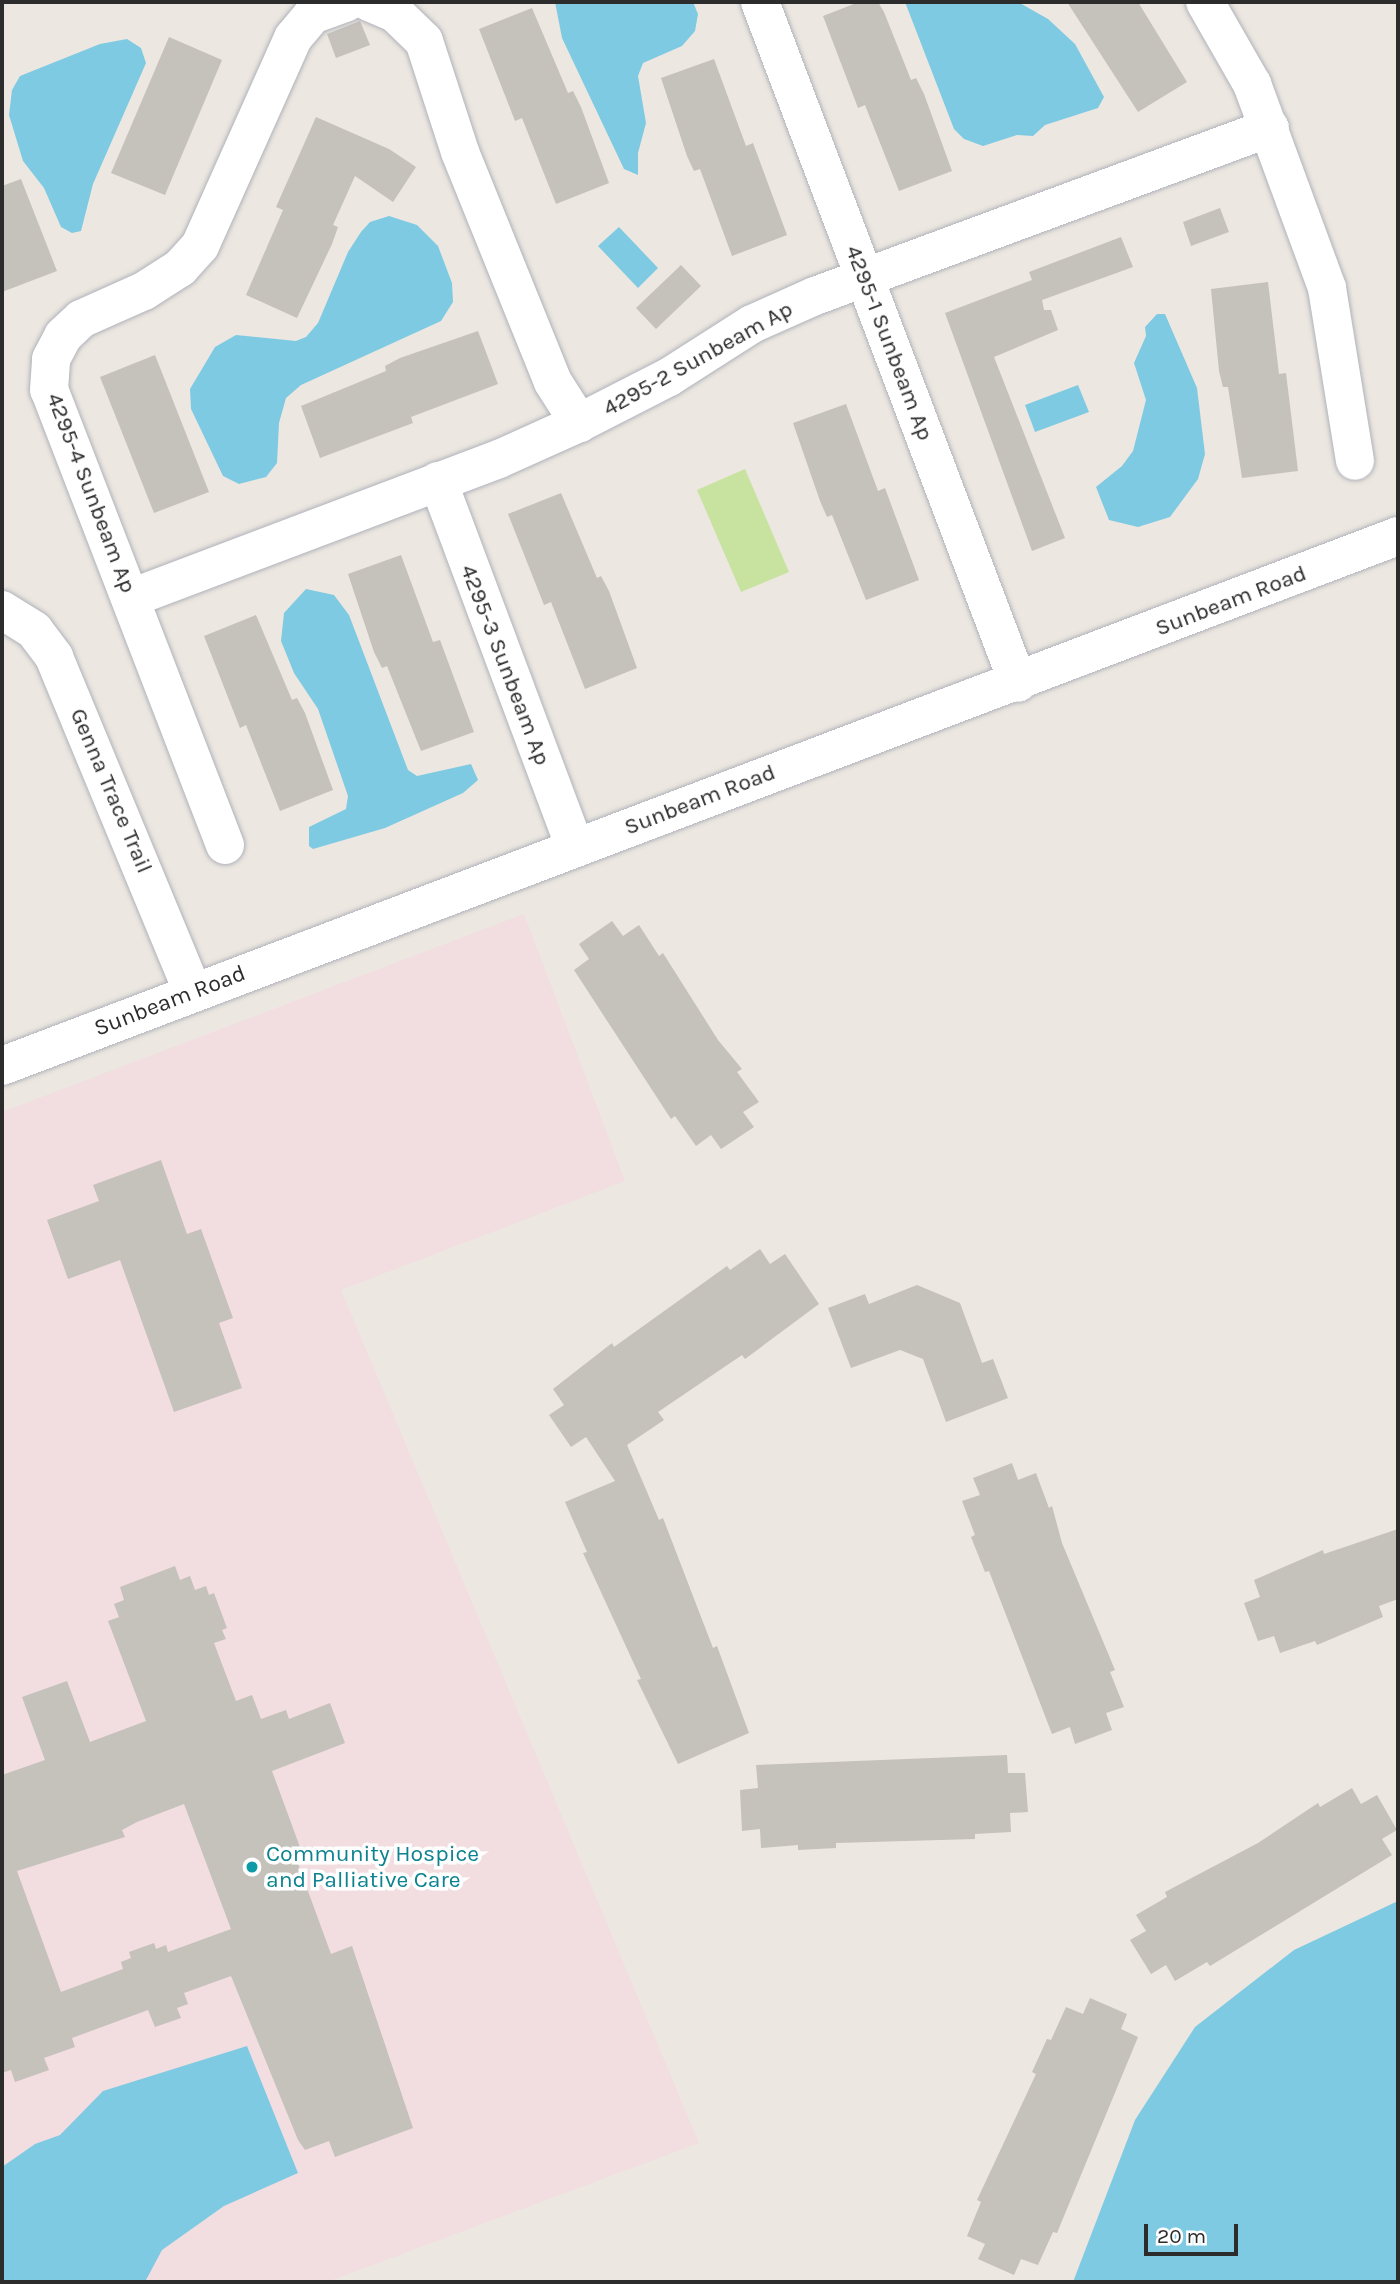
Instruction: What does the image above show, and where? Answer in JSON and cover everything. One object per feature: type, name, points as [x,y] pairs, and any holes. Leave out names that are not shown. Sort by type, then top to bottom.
[{"type":"street","name":"4295-4 Sunbeam Ap","points":[[225,845],[49,390],[51,359],[63,336],[81,319],[144,291],[180,268],[200,246],[293,38],[312,15],[347,2]]},
{"type":"street","points":[[369,2],[394,13],[424,41],[460,152],[553,382],[579,423]]},
{"type":"street","name":"4295-1 Sunbeam Ap","points":[[760,2],[1018,683]]},
{"type":"street","points":[[1205,2],[1252,84],[1327,288],[1355,460]]},
{"type":"street","name":"4295-2 Sunbeam Ap","points":[[131,598],[438,481],[579,423],[668,377],[752,324],[864,278],[1270,128]]},
{"type":"street","name":"4295-3 Sunbeam Ap","points":[[438,481],[575,847]]},
{"type":"street","name":"Sunbeam Road","points":[[2,1066],[575,847],[1018,683],[1398,536]]},
{"type":"street","name":"Genna Trace Trail","points":[[2,610],[34,630],[54,657],[193,992]]},
{"type":"shaded area","points":[[524,914],[625,1181],[341,1290],[699,2143],[327,2282],[2,2282],[2,1112]]},
{"type":"green space","points":[[745,469],[789,572],[741,592],[697,490]]},
{"type":"water","points":[[555,2],[693,2],[698,14],[695,31],[682,46],[643,63],[638,76],[646,123],[638,153],[638,175],[624,169],[562,38]]},
{"type":"water","points":[[905,2],[1018,2],[1048,19],[1075,44],[1104,97],[1098,108],[1045,125],[1033,136],[1017,135],[983,146],[964,139],[954,129]]},
{"type":"water","points":[[127,39],[141,48],[146,63],[93,184],[81,231],[72,233],[61,227],[44,188],[23,161],[9,115],[12,90],[20,76],[100,44]]},
{"type":"water","points":[[389,216],[417,225],[438,246],[452,283],[453,302],[441,321],[301,385],[286,398],[279,423],[277,463],[266,477],[239,484],[223,476],[191,409],[190,389],[215,347],[236,335],[296,341],[306,337],[318,323],[348,252],[361,232],[370,222]]},
{"type":"water","points":[[619,227],[658,268],[638,288],[598,246]]},
{"type":"water","points":[[1157,314],[1165,314],[1197,388],[1205,454],[1198,479],[1170,517],[1138,527],[1109,520],[1096,487],[1122,466],[1133,451],[1146,400],[1134,363],[1146,336],[1145,327]]},
{"type":"water","points":[[1078,385],[1089,412],[1035,432],[1025,405]]},
{"type":"water","points":[[306,589],[334,595],[349,615],[408,770],[417,776],[471,764],[478,780],[463,793],[385,828],[313,849],[309,846],[309,827],[346,809],[348,796],[318,709],[294,673],[281,641],[284,613]]},
{"type":"water","points":[[1398,1901],[1398,2282],[1073,2282],[1135,2120],[1195,2027],[1294,1950]]},
{"type":"water","points":[[247,2046],[298,2173],[224,2206],[162,2250],[145,2282],[2,2282],[2,2167],[35,2144],[60,2135],[103,2091]]},
{"type":"building","points":[[859,2],[878,2],[884,12],[911,80],[916,78],[924,94],[952,171],[899,191],[865,105],[858,108],[823,16]]},
{"type":"building","points":[[1067,2],[1138,2],[1187,82],[1138,112]]},
{"type":"building","points":[[532,8],[568,93],[573,91],[581,107],[609,183],[556,204],[522,118],[515,121],[479,29]]},
{"type":"building","points":[[360,21],[370,45],[336,58],[327,34]]},
{"type":"building","points":[[169,37],[222,60],[165,195],[111,173]]},
{"type":"building","points":[[714,59],[746,146],[753,143],[787,235],[732,256],[700,169],[694,171],[687,156],[661,78]]},
{"type":"building","points":[[316,117],[389,149],[416,167],[393,202],[355,176],[333,225],[338,227],[332,244],[297,318],[246,295],[283,210],[276,207]]},
{"type":"building","points":[[21,179],[57,271],[2,292],[2,186]]},
{"type":"building","points":[[1220,208],[1229,232],[1191,246],[1183,222]]},
{"type":"building","points":[[1121,237],[1133,267],[1042,300],[1044,310],[1051,310],[1058,330],[994,357],[1065,538],[1032,551],[945,313],[1032,280],[1029,272]]},
{"type":"building","points":[[681,265],[701,286],[656,329],[636,308]]},
{"type":"building","points":[[1268,282],[1279,374],[1286,373],[1298,471],[1242,478],[1228,387],[1223,387],[1219,371],[1211,289]]},
{"type":"building","points":[[478,331],[498,384],[411,417],[413,423],[320,458],[301,406],[386,371],[385,366],[400,358]]},
{"type":"building","points":[[155,355],[209,492],[154,513],[100,377]]},
{"type":"building","points":[[846,404],[878,491],[885,488],[919,580],[866,600],[832,515],[827,517],[820,501],[793,423]]},
{"type":"building","points":[[561,493],[597,578],[601,576],[609,591],[637,668],[585,689],[551,602],[544,605],[508,514]]},
{"type":"building","points":[[401,555],[433,642],[440,640],[474,732],[421,751],[387,666],[382,668],[374,652],[348,574]]},
{"type":"building","points":[[256,615],[292,700],[297,698],[305,713],[333,790],[280,811],[246,725],[240,728],[204,636]]},
{"type":"building","points":[[612,921],[623,936],[639,925],[659,956],[663,953],[718,1040],[742,1069],[737,1072],[759,1102],[743,1112],[754,1127],[721,1149],[711,1135],[696,1146],[675,1116],[671,1119],[574,970],[589,959],[579,944]]},
{"type":"building","points":[[161,1160],[187,1234],[201,1229],[233,1318],[219,1323],[242,1388],[174,1412],[120,1260],[68,1279],[47,1220],[99,1201],[93,1185]]},
{"type":"building","points":[[760,1249],[770,1264],[785,1254],[819,1304],[745,1359],[742,1355],[658,1412],[664,1420],[627,1445],[659,1520],[663,1518],[713,1648],[717,1646],[749,1733],[678,1764],[637,1680],[641,1679],[583,1553],[587,1552],[565,1502],[615,1481],[586,1437],[571,1447],[549,1415],[564,1405],[553,1389],[612,1343],[614,1347],[727,1266],[730,1270]]},
{"type":"building","points":[[917,1285],[960,1303],[982,1363],[993,1359],[1008,1398],[946,1422],[923,1359],[900,1350],[851,1368],[828,1308],[865,1294],[869,1304]]},
{"type":"building","points":[[1012,1463],[1018,1480],[1036,1473],[1049,1508],[1052,1506],[1062,1543],[1115,1670],[1110,1672],[1124,1707],[1106,1713],[1112,1730],[1075,1744],[1070,1727],[1052,1734],[989,1571],[985,1572],[971,1537],[975,1535],[962,1501],[980,1495],[973,1478]]},
{"type":"building","points":[[1398,1529],[1398,1599],[1379,1606],[1383,1617],[1317,1645],[1315,1641],[1280,1653],[1274,1636],[1258,1641],[1244,1603],[1260,1597],[1254,1580],[1323,1550],[1324,1554]]},
{"type":"building","name":"Community Hospice and Palliative Care","points":[[175,1566],[180,1580],[190,1576],[195,1590],[206,1586],[209,1595],[214,1593],[227,1628],[222,1630],[226,1639],[214,1643],[236,1701],[252,1695],[261,1719],[286,1710],[289,1719],[330,1703],[345,1743],[272,1771],[304,1858],[297,1861],[331,1954],[352,1946],[413,2128],[335,2157],[329,2141],[305,2150],[298,2140],[231,1976],[184,1993],[188,2004],[177,2008],[181,2018],[155,2027],[148,2010],[72,2038],[75,2047],[44,2058],[49,2070],[15,2082],[11,2070],[2,2073],[2,1775],[45,1760],[22,1697],[67,1681],[90,1742],[146,1721],[108,1621],[119,1617],[114,1604],[124,1600],[120,1587]],"holes":[[[184,1804],[231,1929],[168,1952],[166,1945],[156,1949],[154,1943],[129,1952],[131,1958],[121,1962],[123,1969],[61,1992],[17,1871],[125,1837],[122,1830]]]},
{"type":"building","points":[[1007,1755],[1008,1773],[1025,1773],[1028,1812],[1010,1813],[1011,1832],[975,1834],[975,1839],[836,1843],[836,1848],[798,1850],[798,1845],[761,1848],[760,1829],[742,1831],[740,1790],[758,1788],[756,1765]]},
{"type":"building","points":[[1352,1788],[1361,1804],[1377,1795],[1397,1830],[1382,1839],[1392,1855],[1210,1966],[1207,1962],[1175,1981],[1166,1965],[1151,1974],[1130,1940],[1146,1931],[1136,1915],[1167,1897],[1165,1892],[1258,1843],[1318,1803],[1320,1807]]},
{"type":"building","points":[[1090,1998],[1127,2014],[1121,2029],[1138,2037],[1057,2233],[1053,2232],[1038,2265],[1021,2259],[1014,2275],[978,2259],[985,2244],[967,2236],[981,2202],[977,2200],[1036,2074],[1032,2072],[1047,2039],[1051,2040],[1066,2007],[1083,2014]]},
{"type":"place","name":"Community Hospice and Palliative Care","points":[[252,1867]]}]
